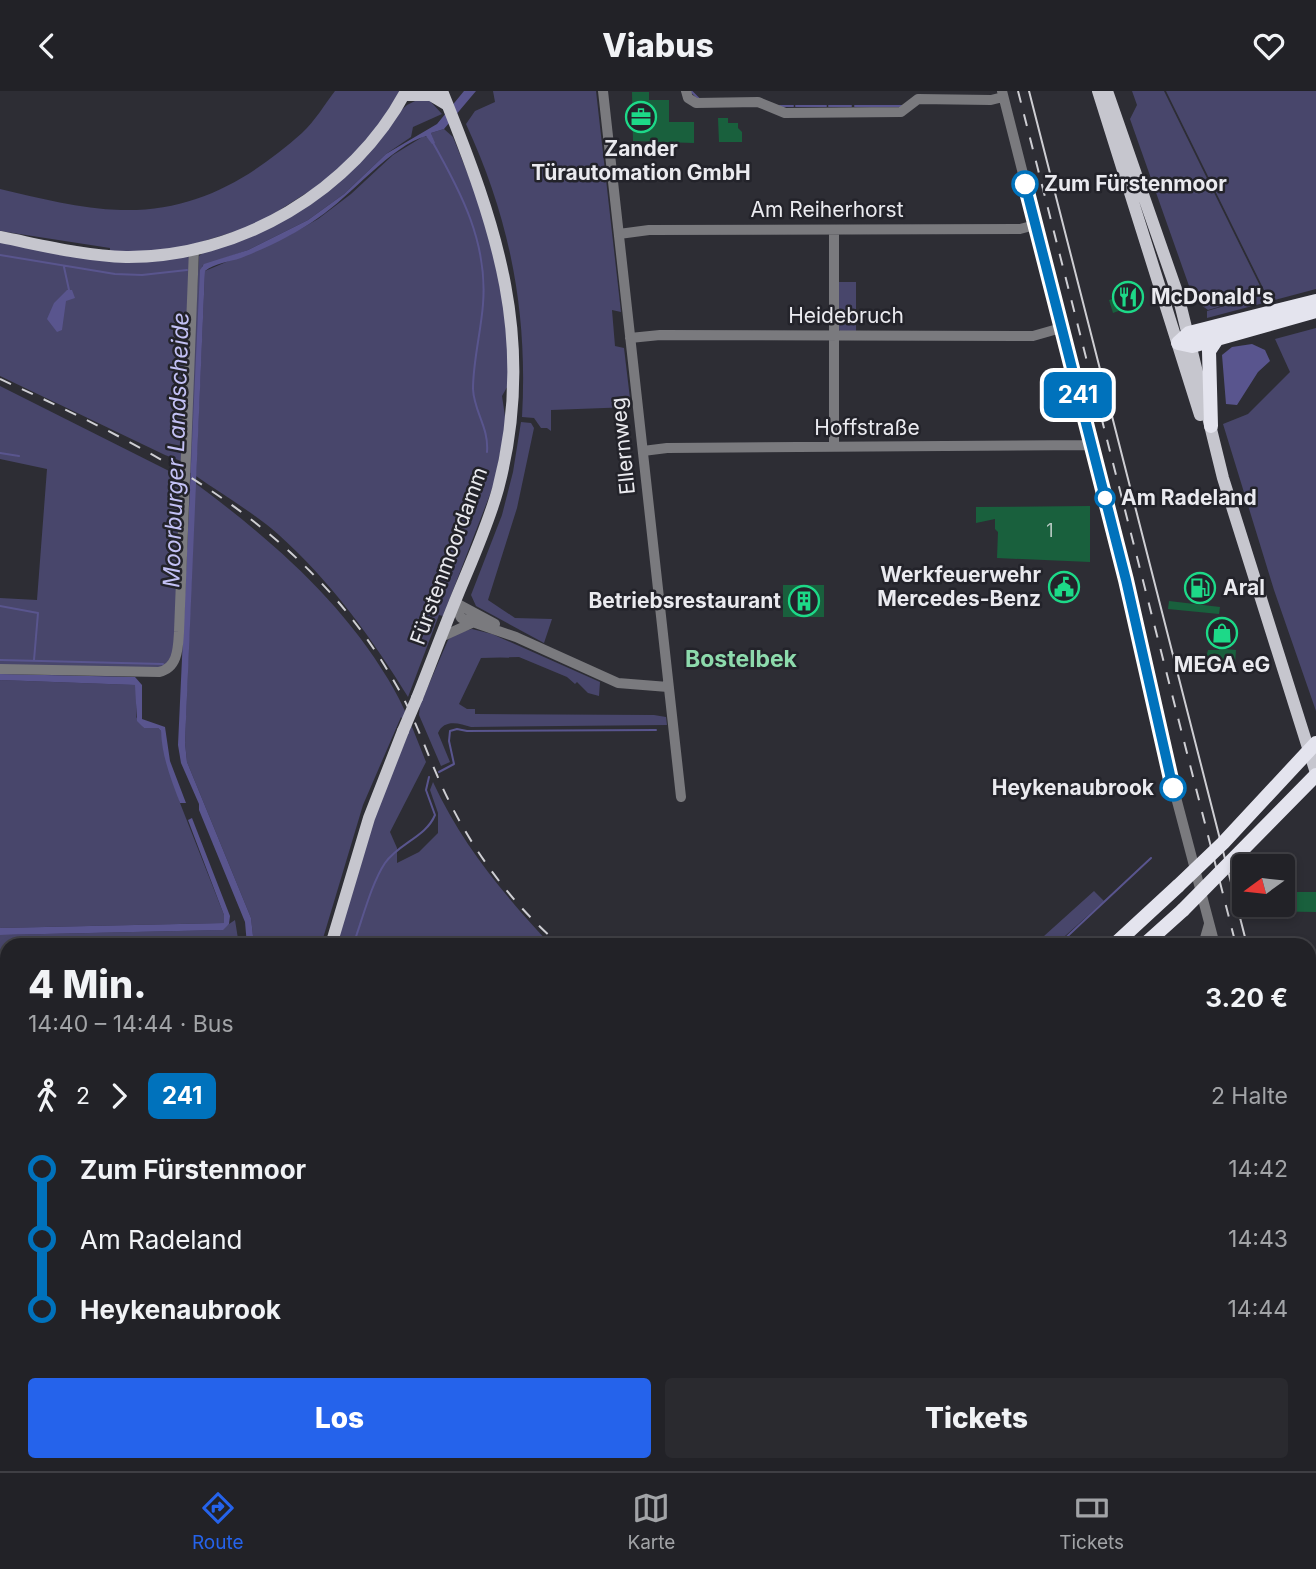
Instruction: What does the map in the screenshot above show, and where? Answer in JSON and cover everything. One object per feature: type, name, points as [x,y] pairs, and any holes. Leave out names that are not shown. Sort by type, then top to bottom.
[{"type":"highway","points":[[1187,341],[1316,301]]},
{"type":"highway","points":[[1187,341],[1217,339],[1316,311]]},
{"type":"highway","points":[[1211,426],[1209,351],[1217,339]]},
{"type":"highway","points":[[1122,938],[1223,843],[1316,743]]},
{"type":"highway","points":[[1152,938],[1238,857],[1316,774]]},
{"type":"main road","points":[[1098,91],[1187,341],[1205,429],[1223,478],[1316,774]]},
{"type":"main road","points":[[1107,91],[1187,341],[1223,478]]},
{"type":"main road","points":[[0,237],[109,256],[150,256],[194,249],[261,226],[320,191],[371,141],[407,94],[419,93],[442,98]]},
{"type":"main road","name":"Fürstenmoordamm","points":[[333,938],[369,818],[497,491],[508,441],[513,368],[507,288],[496,239],[458,131],[442,98]]},
{"type":"street","name":"Ellernweg","points":[[603,91],[681,797]]},
{"type":"street","points":[[685,91],[688,99],[694,103],[758,102],[785,113],[903,111],[917,95],[990,100],[1002,94],[1136,621],[1164,752],[1213,938]]},
{"type":"street","name":"Am Reiherhorst","points":[[619,234],[649,230],[1020,229],[1035,226]]},
{"type":"street","points":[[834,230],[834,447]]},
{"type":"street","points":[[0,669],[155,673],[167,670],[175,659],[179,632],[194,249]]},
{"type":"street","name":"Heidebruch","points":[[630,338],[660,335],[1032,336],[1062,328]]},
{"type":"street","name":"Hoffstraße","points":[[642,451],[667,448],[1091,445]]},
{"type":"street","points":[[454,602],[459,616],[516,637],[618,683],[668,687]]},
{"type":"street","points":[[454,602],[516,637]]},
{"type":"street","points":[[441,637],[474,622]]},
{"type":"street","points":[[1205,938],[1209,924]]},
{"type":"shaded area","points":[[335,91],[401,91],[368,140],[330,178],[256,225],[175,250],[110,252],[110,248],[0,231],[0,189],[75,205],[121,210],[173,205],[219,190],[262,165],[302,133]]},
{"type":"shaded area","points":[[464,91],[476,91],[444,129],[431,133],[435,143],[432,144],[426,136],[413,141],[385,160],[309,224],[261,249],[205,271],[185,743],[187,762],[251,918],[253,938],[246,938],[245,922],[181,763],[178,745],[200,270],[204,264],[248,250],[308,220],[344,194],[386,154],[437,124]]},
{"type":"shaded area","points":[[493,91],[596,91],[621,312],[612,310],[615,346],[624,348],[631,407],[551,410],[551,431],[541,428],[534,418],[522,417],[522,340],[513,267],[494,195],[466,124],[475,111],[495,102]]},
{"type":"shaded area","points":[[1132,91],[1164,91],[1264,294],[1208,310],[1194,300],[1130,119],[1137,105]]},
{"type":"shaded area","points":[[1166,91],[1316,91],[1316,289],[1207,318],[1207,311],[1266,294]]},
{"type":"shaded area","points":[[419,99],[430,101],[442,114],[413,127],[411,137],[386,154],[344,194],[308,220],[248,250],[202,266],[191,473],[187,472],[199,256],[281,220],[407,105]]},
{"type":"shaded area","points":[[444,129],[453,137],[488,224],[505,304],[510,382],[502,396],[506,423],[494,484],[443,616],[439,615],[408,697],[349,611],[298,553],[259,519],[196,476],[205,271],[290,235],[318,219],[351,194],[393,155],[424,136],[434,142],[431,133]]},
{"type":"shaded area","points":[[0,241],[104,259],[190,257],[181,461],[0,376]]},
{"type":"shaded area","points":[[837,282],[856,282],[856,331],[840,331],[837,327]]},
{"type":"shaded area","points":[[67,290],[72,290],[75,298],[66,301],[62,330],[57,332],[47,319],[54,303]]},
{"type":"shaded area","points":[[1316,328],[1316,711],[1274,590],[1223,424],[1248,414],[1290,372],[1275,339]]},
{"type":"shaded area","points":[[1252,344],[1265,350],[1270,361],[1258,372],[1237,405],[1226,404],[1222,355],[1232,347]]},
{"type":"shaded area","points":[[0,386],[179,476],[177,642],[172,659],[162,668],[0,666],[0,598],[37,600],[47,469],[0,459]]},
{"type":"shaded area","points":[[521,422],[531,423],[534,428],[517,508],[488,600],[515,618],[552,619],[544,643],[476,606],[471,595],[502,515],[513,472]]},
{"type":"shaded area","points":[[195,483],[276,548],[325,596],[369,650],[394,689],[426,762],[390,832],[397,848],[397,863],[419,852],[438,833],[438,813],[430,790],[433,782],[457,827],[485,868],[545,938],[336,938],[368,833],[410,729],[401,717],[363,805],[323,938],[253,938],[251,918],[187,762],[185,743]]},
{"type":"shaded area","points":[[472,629],[492,634],[600,682],[599,696],[588,693],[567,677],[519,657],[481,658],[459,704],[467,709],[475,709],[475,714],[654,715],[666,717],[667,725],[471,727],[457,723],[448,724],[438,733],[450,762],[441,766],[419,715],[420,705],[448,640],[453,634]]},
{"type":"shaded area","points":[[0,674],[135,677],[142,685],[142,719],[165,727],[170,761],[186,803],[180,803],[170,777],[161,731],[158,728],[144,728],[137,721],[135,685],[0,680]]},
{"type":"shaded area","points":[[0,680],[136,685],[136,717],[144,728],[158,728],[161,731],[180,803],[224,915],[224,923],[0,928]]},
{"type":"shaded area","points":[[192,818],[230,916],[229,924],[223,930],[0,935],[0,928],[224,923],[224,915],[188,820]]},
{"type":"shaded area","points":[[1094,891],[1104,901],[1063,938],[1042,938]]},
{"type":"shaded area","points":[[235,920],[238,938],[0,938],[0,935],[220,930]]},
{"type":"building","points":[[632,92],[649,92],[649,100],[669,100],[669,122],[694,122],[694,143],[633,141]]},
{"type":"building","points":[[718,118],[728,118],[728,123],[738,123],[742,142],[719,142]]},
{"type":"building","name":"McDonald's","points":[[1136,283],[1140,303],[1113,313],[1109,300],[1128,294],[1125,286]]},
{"type":"building","points":[[1090,506],[1090,562],[997,558],[998,532],[995,529],[995,519],[976,523],[976,507]]},
{"type":"building","name":"Betriebsrestaurant","points":[[783,585],[824,585],[824,617],[783,617]]},
{"type":"building","points":[[1169,601],[1220,607],[1219,614],[1168,609]]},
{"type":"building","points":[[1216,628],[1228,628],[1225,649],[1236,650],[1235,664],[1205,662],[1208,650],[1219,650]]},
{"type":"building","points":[[1295,892],[1316,892],[1316,912],[1295,912]]},
{"type":"waterway","points":[[691,91],[699,99]]},
{"type":"waterway","points":[[780,106],[793,106]]},
{"type":"waterway","points":[[796,106],[826,106]]},
{"type":"waterway","points":[[829,106],[851,106]]},
{"type":"waterway","points":[[855,106],[902,106]]},
{"type":"waterway","points":[[432,141],[462,199],[477,239],[481,260],[483,304],[473,389],[486,435],[487,452]]},
{"type":"waterway","points":[[0,255],[115,274],[142,275],[187,270]]},
{"type":"waterway","points":[[64,267],[69,290]]},
{"type":"waterway","points":[[0,453],[19,456]]},
{"type":"waterway","points":[[0,606],[38,613],[34,660]]},
{"type":"waterway","points":[[0,660],[163,664]]},
{"type":"waterway","points":[[439,772],[454,764],[449,741],[450,731],[457,729],[656,730]]},
{"type":"waterway","points":[[355,938],[371,892],[385,863],[397,850],[419,835],[435,815],[426,790],[429,777]]},
{"type":"waterway","points":[[1065,938],[1151,858]]},
{"type":"tram line","points":[[1029,91],[1245,938]]},
{"type":"railway","points":[[1018,91],[1234,938]]},
{"type":"railway","points":[[0,379],[116,435],[171,466],[223,499],[272,537],[318,579],[359,628],[395,683],[448,799],[483,859],[511,896],[553,938]]},
{"type":"bus line","name":"241","points":[[1025,184],[1126,580],[1173,788]]},
{"type":"place","name":"Zander Türautomation GmbH","points":[[641,117]]},
{"type":"place","name":"Zum Fürstenmoor","points":[[1025,184]]},
{"type":"place","name":"McDonald's","points":[[1128,297]]},
{"type":"place","name":"Am Radeland","points":[[1105,498]]},
{"type":"place","name":"Werkfeuerwehr Mercedes-Benz","points":[[1064,587]]},
{"type":"place","name":"Aral","points":[[1200,588]]},
{"type":"place","name":"Betriebsrestaurant","points":[[804,601]]},
{"type":"place","name":"MEGA eG","points":[[1222,633]]},
{"type":"place","name":"Heykenaubrook","points":[[1173,788]]},
{"type":"district","name":"Bostelbek","points":[[741,659]]},
{"type":"water label","name":"Moorburger Landscheide","points":[[176,450]]}]
